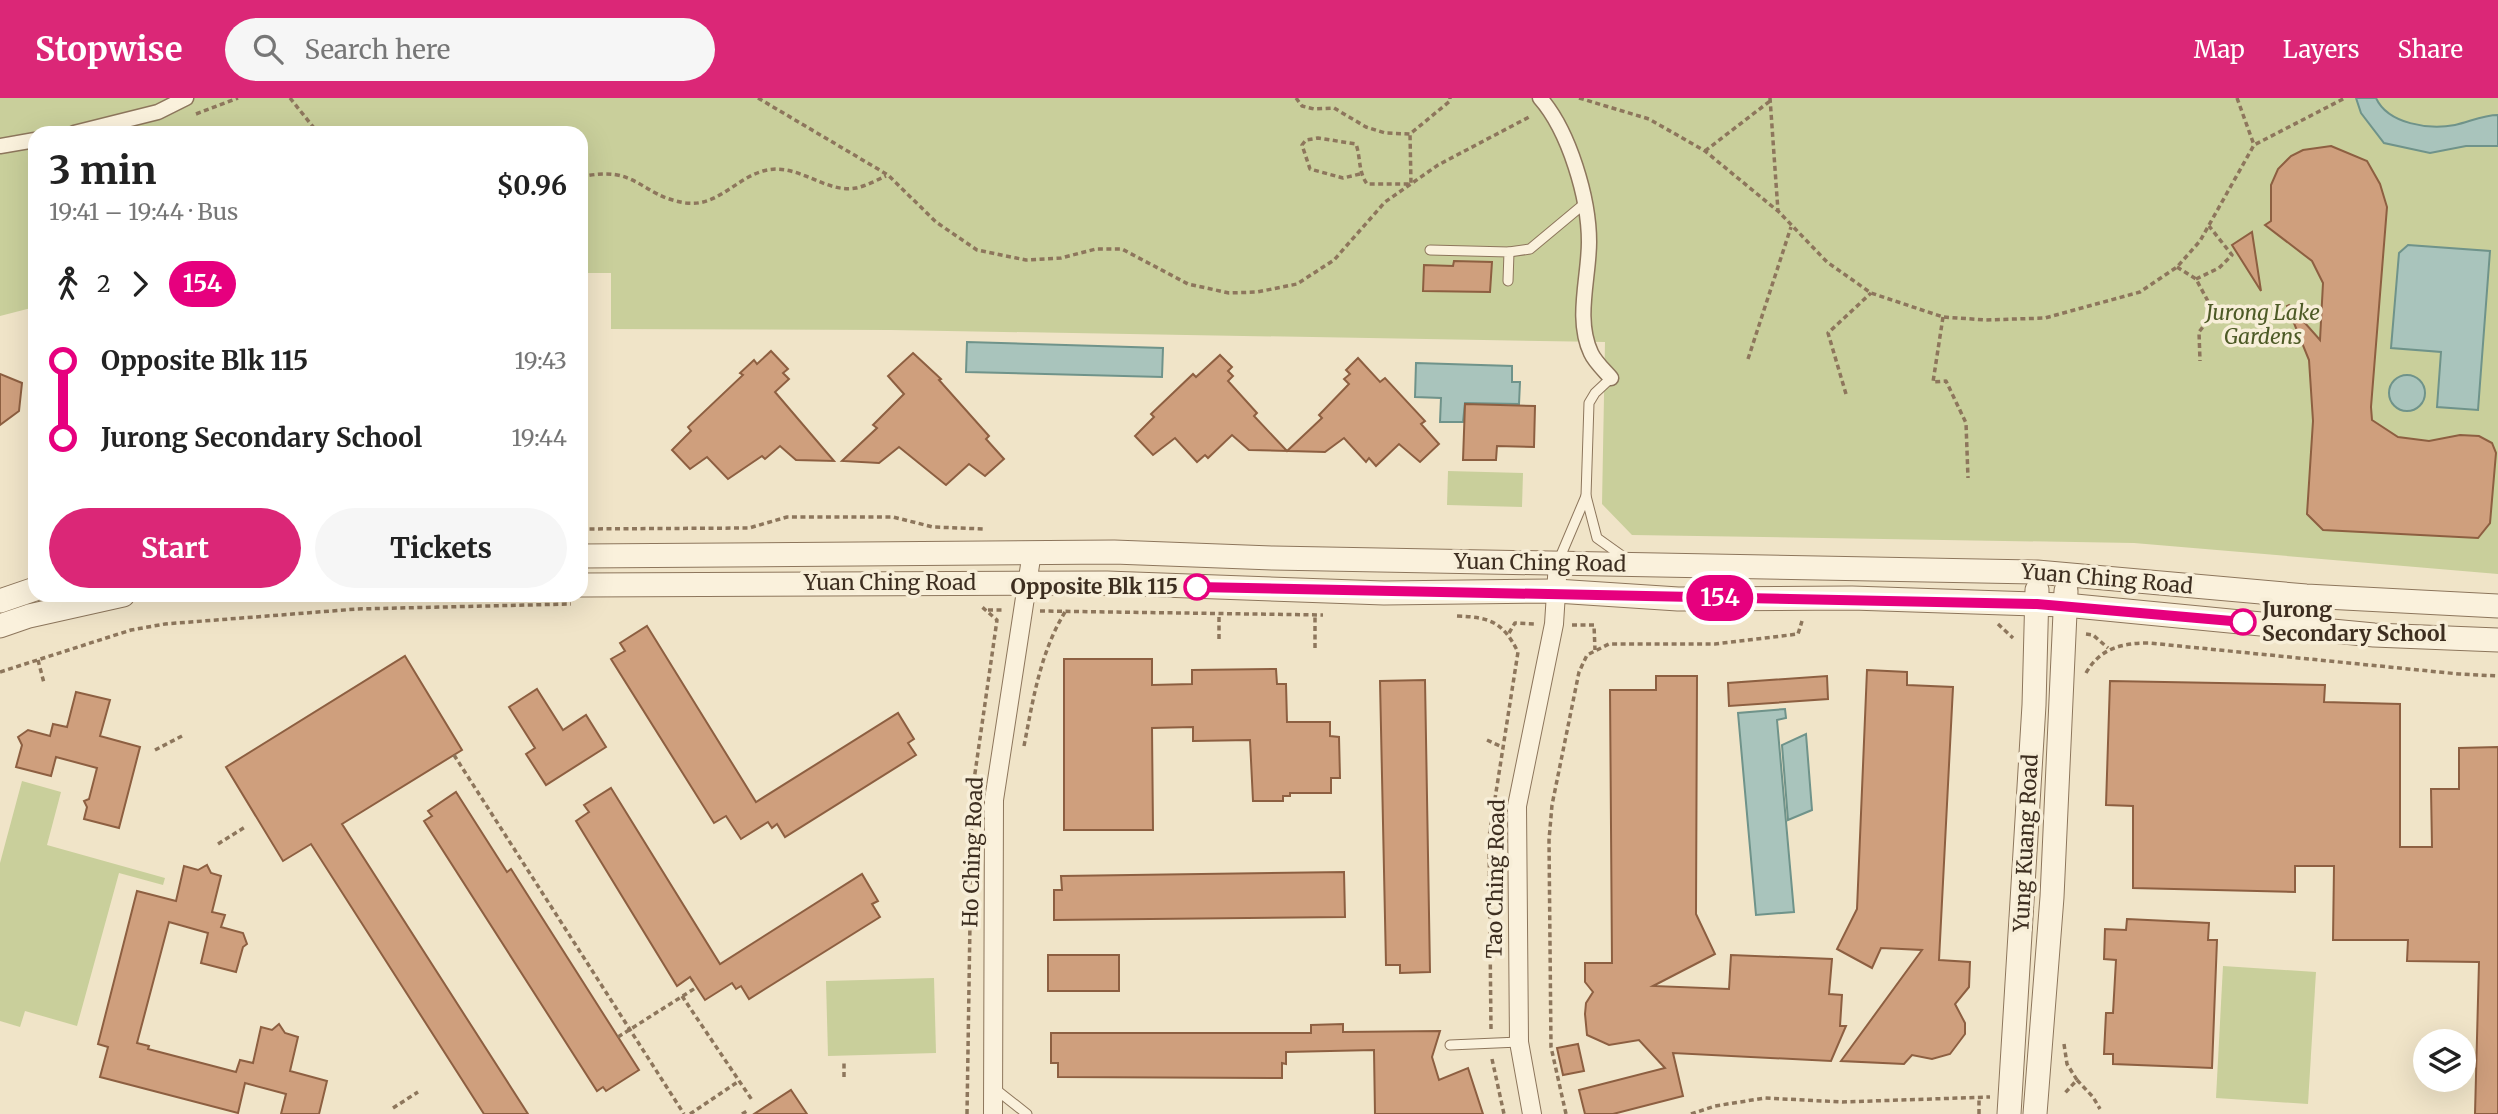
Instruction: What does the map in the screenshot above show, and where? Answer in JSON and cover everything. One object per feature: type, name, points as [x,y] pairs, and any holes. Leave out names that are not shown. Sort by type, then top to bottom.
[{"type":"street","points":[[102,126],[158,112],[186,98]]},
{"type":"street","points":[[1540,98],[1556,120],[1579,177],[1589,240],[1583,320],[1591,354],[1611,378]]},
{"type":"street","points":[[0,146],[28,141]]},
{"type":"street","name":"Yuan Ching Road","points":[[588,556],[1032,552],[2037,572],[2328,597],[2377,597],[2498,606]]},
{"type":"street","name":"Ho Ching Road","points":[[993,1114],[994,800],[1032,552]]},
{"type":"street","points":[[708,555],[708,584]]},
{"type":"street","name":"Tao Ching Road","points":[[1532,1114],[1518,1042],[1517,806],[1554,624],[1558,562]]},
{"type":"street","name":"Yung Kuang Road","points":[[2008,1114],[2034,705],[2037,572]]},
{"type":"street","name":"Yung Kuang Road","points":[[2035,1114],[2052,897],[2066,574]]},
{"type":"street","name":"Yuan Ching Road","points":[[588,594],[708,584],[1028,583],[1384,593],[1556,592],[1678,598],[1852,598],[2066,605],[2322,630],[2498,640]]},
{"type":"street","points":[[0,601],[28,591]]},
{"type":"street","points":[[2322,630],[2328,597]]},
{"type":"street","points":[[0,626],[29,616],[92,602]]},
{"type":"lane","points":[[1430,250],[1509,252],[1530,249],[1584,204]]},
{"type":"lane","points":[[1508,281],[1509,252]]},
{"type":"lane","points":[[1611,378],[1595,393],[1589,403],[1586,496],[1597,538],[1638,565]]},
{"type":"lane","points":[[1558,562],[1586,496]]},
{"type":"lane","points":[[1450,1045],[1518,1042]]},
{"type":"lane","points":[[994,1088],[1027,1114]]},
{"type":"path","points":[[290,98],[312,126]]},
{"type":"path","points":[[758,98],[888,175],[936,222],[977,250],[1026,260],[1061,258],[1096,249],[1122,249],[1188,284],[1229,293],[1257,292],[1297,284],[1334,260],[1385,202],[1438,165],[1533,115]]},
{"type":"path","points":[[1296,98],[1302,106],[1314,109],[1334,108],[1366,127],[1385,133],[1410,134],[1450,101],[1450,98]]},
{"type":"path","points":[[1579,98],[1649,119],[1705,152],[1779,212],[1826,262],[1871,293],[1943,317],[1986,320],[2045,318],[2140,292],[2177,267],[2209,226],[2255,145],[2345,98]]},
{"type":"path","points":[[2237,98],[2255,145]]},
{"type":"path","points":[[1705,152],[1770,100]]},
{"type":"path","points":[[1770,100],[1779,212]]},
{"type":"path","points":[[1410,134],[1411,184]]},
{"type":"path","points":[[1360,174],[1343,178],[1310,169],[1302,145],[1306,140],[1318,138],[1356,144],[1360,155],[1360,174],[1367,184],[1411,184]]},
{"type":"path","points":[[588,175],[602,172],[631,176],[660,196],[688,203],[714,200],[764,170],[793,171],[835,187],[856,189],[888,175]]},
{"type":"path","points":[[2196,279],[2219,268],[2232,255],[2209,226]]},
{"type":"path","points":[[1748,359],[1791,227]]},
{"type":"path","points":[[2177,267],[2196,279],[2210,305],[2209,319],[2199,332],[2200,361]]},
{"type":"path","points":[[1846,394],[1828,333],[1871,293]]},
{"type":"path","points":[[1943,317],[1933,382],[1946,381],[1966,423],[1968,478]]},
{"type":"path","points":[[1219,639],[1220,587]]},
{"type":"path","points":[[0,672],[131,631],[165,624],[468,602]]},
{"type":"path","points":[[967,1114],[972,794],[997,620],[980,605]]},
{"type":"path","points":[[1022,755],[1038,677],[1052,633],[1065,612],[1328,615]]},
{"type":"path","points":[[1315,615],[1315,648]]},
{"type":"path","points":[[1448,616],[1494,622],[1508,633]]},
{"type":"path","points":[[1566,1114],[1551,1047],[1550,828],[1552,805],[1579,673],[1587,655],[1609,644],[1715,643],[1798,634],[1800,621],[1810,621]]},
{"type":"path","points":[[1985,624],[1999,624],[2013,637]]},
{"type":"path","points":[[2109,649],[2130,643],[2149,643],[2498,676]]},
{"type":"path","points":[[38,660],[44,683]]},
{"type":"path","points":[[155,750],[182,736]]},
{"type":"path","points":[[1486,740],[1503,747]]},
{"type":"path","points":[[454,755],[682,1113]]},
{"type":"path","points":[[218,844],[244,827]]},
{"type":"path","points":[[618,1037],[697,988]]},
{"type":"path","points":[[682,996],[752,1100]]},
{"type":"path","points":[[844,1062],[844,1077]]},
{"type":"path","points":[[2077,1080],[2100,1109]]},
{"type":"path","points":[[690,1114],[739,1081]]},
{"type":"path","points":[[393,1108],[418,1092]]},
{"type":"path","points":[[1691,1114],[1715,1106],[1765,1098],[1842,1102],[1979,1098],[1979,1114]]},
{"type":"green space","name":"Jurong Lake Gardens","points":[[0,98],[2498,98],[2498,574],[2134,543],[1632,535],[1602,504],[1605,342],[891,330],[611,329],[611,273],[588,273],[588,126],[28,126],[28,309],[0,316]]},
{"type":"green space","points":[[1448,471],[1523,473],[1522,507],[1447,505]]},
{"type":"green space","points":[[22,781],[61,792],[47,845],[165,878],[163,885],[119,873],[77,1026],[25,1011],[20,1027],[0,1021],[0,863]]},
{"type":"green space","points":[[2223,966],[2316,972],[2308,1104],[2216,1098]]},
{"type":"green space","points":[[934,978],[936,1053],[828,1056],[826,981]]},
{"type":"water","points":[[2356,98],[2376,98],[2390,114],[2422,126],[2455,125],[2498,115],[2498,146],[2466,146],[2430,153],[2384,143],[2361,113]]},
{"type":"water","points":[[2408,245],[2490,251],[2478,410],[2437,407],[2441,352],[2391,348],[2399,253]]},
{"type":"water","points":[[967,342],[1163,348],[1162,377],[966,372]]},
{"type":"water","points":[[1416,363],[1512,366],[1512,382],[1520,382],[1519,404],[1465,403],[1463,422],[1440,422],[1441,398],[1415,397]]},
{"type":"water","points":[[2407,375],[2420,380],[2425,393],[2420,406],[2407,411],[2394,406],[2389,393],[2394,380]]},
{"type":"water","points":[[1785,709],[1786,718],[1777,720],[1794,912],[1756,915],[1738,713]]},
{"type":"water","points":[[1806,734],[1812,810],[1788,820],[1782,745]]},
{"type":"building","points":[[2331,146],[2367,161],[2380,184],[2387,207],[2372,420],[2398,437],[2429,441],[2460,435],[2479,436],[2492,443],[2496,453],[2490,523],[2478,538],[2323,530],[2307,514],[2313,421],[2309,360],[2287,306],[2289,305],[2320,340],[2323,283],[2312,261],[2265,225],[2271,221],[2271,185],[2278,169],[2291,156],[2303,150]]},
{"type":"building","points":[[2252,232],[2261,291],[2232,245]]},
{"type":"building","points":[[1454,261],[1492,262],[1490,292],[1423,291],[1424,265],[1453,266]]},
{"type":"building","points":[[771,351],[788,369],[783,373],[789,379],[775,392],[834,461],[796,460],[780,446],[765,459],[762,456],[728,479],[707,457],[690,469],[672,450],[691,431],[688,427],[743,375],[740,373],[754,360],[757,364]]},
{"type":"building","points":[[913,353],[941,379],[939,380],[989,436],[986,439],[1004,459],[985,476],[969,464],[946,485],[899,447],[879,463],[842,461],[877,428],[873,425],[904,394],[888,376]]},
{"type":"building","points":[[1220,355],[1232,367],[1228,371],[1233,376],[1228,381],[1257,413],[1254,416],[1287,451],[1249,450],[1232,435],[1208,458],[1205,455],[1197,462],[1175,438],[1153,455],[1135,436],[1154,417],[1151,414],[1193,374],[1196,377]]},
{"type":"building","points":[[1358,358],[1380,382],[1385,378],[1425,421],[1421,424],[1439,444],[1420,462],[1399,444],[1376,466],[1369,458],[1366,462],[1344,438],[1325,452],[1287,451],[1322,418],[1319,415],[1349,384],[1344,379],[1350,374],[1346,370]]},
{"type":"building","points":[[0,374],[22,383],[19,411],[0,425]]},
{"type":"building","points":[[1465,404],[1535,406],[1534,447],[1497,446],[1496,460],[1463,460]]},
{"type":"building","points":[[647,626],[756,802],[898,713],[914,739],[908,743],[916,755],[785,837],[777,824],[772,828],[768,822],[741,839],[726,816],[714,823],[611,659],[625,651],[620,643]]},
{"type":"building","points":[[405,656],[462,750],[342,824],[528,1114],[484,1114],[311,844],[283,861],[226,767]]},
{"type":"building","points":[[1064,659],[1152,659],[1152,685],[1192,684],[1192,670],[1276,669],[1277,684],[1286,684],[1287,722],[1330,722],[1330,736],[1339,737],[1340,778],[1331,778],[1331,793],[1290,793],[1290,796],[1283,796],[1283,801],[1253,801],[1250,740],[1193,741],[1193,727],[1152,728],[1153,830],[1064,830]]},
{"type":"building","points":[[1867,670],[1907,672],[1907,685],[1953,687],[1939,960],[1970,962],[1969,987],[1955,1004],[1965,1023],[1965,1034],[1950,1054],[1932,1059],[1912,1055],[1904,1064],[1841,1061],[1922,950],[1881,948],[1872,968],[1837,949],[1857,909]]},
{"type":"building","points":[[1656,676],[1697,676],[1696,914],[1715,954],[1653,986],[1729,989],[1731,955],[1832,959],[1829,994],[1842,995],[1840,1026],[1846,1026],[1831,1061],[1673,1053],[1683,1096],[1613,1114],[1585,1114],[1579,1090],[1665,1068],[1639,1040],[1609,1045],[1587,1035],[1585,1014],[1586,1003],[1593,992],[1585,982],[1585,963],[1612,963],[1610,690],[1656,690]]},
{"type":"building","points":[[1827,676],[1828,699],[1729,706],[1728,683]]},
{"type":"building","points":[[1425,680],[1430,972],[1400,973],[1400,965],[1386,965],[1380,681]]},
{"type":"building","points":[[2110,681],[2325,685],[2324,702],[2400,704],[2400,847],[2432,847],[2431,789],[2459,789],[2459,748],[2498,747],[2498,1114],[2475,1114],[2479,962],[2407,961],[2408,940],[2333,940],[2334,866],[2295,866],[2295,892],[2133,888],[2133,806],[2106,805]]},
{"type":"building","points":[[537,689],[563,730],[586,715],[606,747],[546,785],[526,754],[535,748],[509,707]]},
{"type":"building","points":[[76,692],[110,700],[100,736],[140,747],[119,828],[84,819],[87,807],[84,801],[89,799],[97,768],[56,757],[51,776],[16,767],[22,745],[18,737],[28,730],[50,736],[53,724],[67,727]]},
{"type":"building","points":[[611,788],[720,964],[862,874],[878,901],[872,904],[880,917],[749,999],[741,986],[736,989],[732,983],[705,1000],[690,977],[677,986],[576,821],[589,812],[584,805]]},
{"type":"building","points":[[456,792],[507,872],[511,869],[639,1070],[606,1091],[603,1087],[597,1091],[424,821],[432,816],[428,811]]},
{"type":"building","points":[[207,865],[211,873],[221,876],[212,912],[225,915],[221,927],[243,933],[247,944],[243,947],[236,972],[201,963],[208,933],[169,922],[137,1043],[149,1046],[148,1049],[236,1072],[240,1060],[253,1063],[261,1027],[272,1030],[279,1024],[285,1033],[298,1037],[290,1071],[327,1081],[319,1114],[281,1114],[286,1094],[245,1083],[238,1113],[100,1077],[108,1047],[98,1044],[137,891],[176,901],[184,866],[198,870]]},
{"type":"building","points":[[1344,872],[1345,917],[1054,920],[1054,890],[1062,890],[1061,876]]},
{"type":"building","points":[[2127,919],[2209,923],[2208,940],[2217,940],[2212,1068],[2113,1064],[2113,1054],[2104,1054],[2106,1013],[2113,1013],[2116,960],[2104,959],[2105,929],[2126,930]]},
{"type":"building","points":[[1048,955],[1119,955],[1119,991],[1048,991]]},
{"type":"building","points":[[1343,1024],[1343,1032],[1440,1031],[1432,1057],[1439,1080],[1468,1068],[1483,1114],[1375,1114],[1374,1050],[1286,1052],[1286,1064],[1282,1063],[1282,1078],[1058,1077],[1058,1063],[1051,1063],[1051,1033],[1311,1033],[1311,1025]]},
{"type":"building","points":[[1578,1044],[1584,1071],[1563,1075],[1557,1048]]},
{"type":"building","points":[[791,1090],[807,1114],[754,1114]]},
{"type":"bus line","name":"154","points":[[1197,587],[1384,593],[1556,592],[1678,598],[1852,598],[2037,604],[2243,622]]},
{"type":"place","name":"Opposite Blk 115","points":[[1197,587]]},
{"type":"place","name":"Jurong Secondary School","points":[[2243,622]]}]
